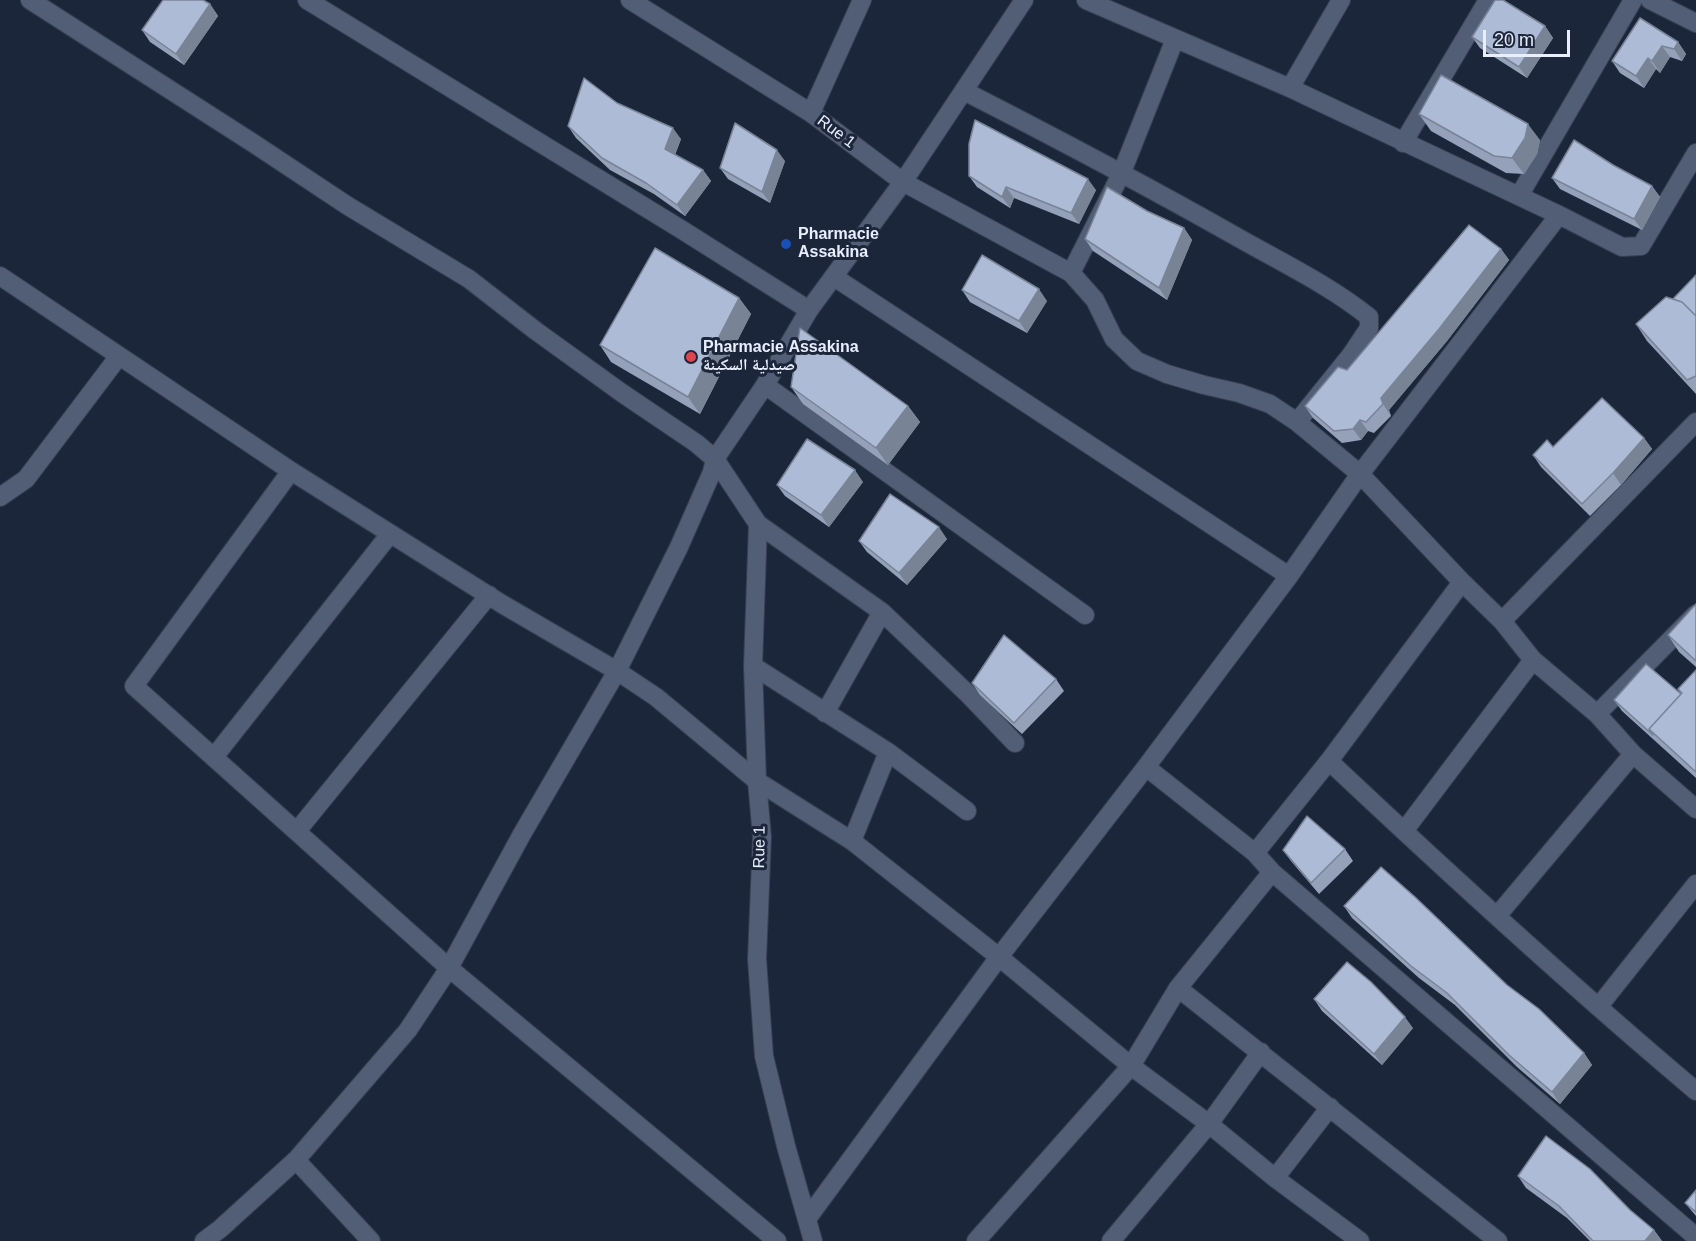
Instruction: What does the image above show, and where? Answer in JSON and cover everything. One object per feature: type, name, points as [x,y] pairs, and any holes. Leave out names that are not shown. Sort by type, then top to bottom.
[{"type":"street","points":[[30,0],[348,206],[469,279],[536,331],[696,443],[715,459],[758,524],[882,612],[969,695],[1015,743]]},
{"type":"street","points":[[307,0],[809,310]]},
{"type":"street","points":[[630,0],[811,113]]},
{"type":"street","name":"Rue 1","points":[[862,0],[811,113],[903,182],[1071,273],[1095,300],[1114,339],[1137,361],[1167,374],[1239,393],[1270,404],[1297,422],[1360,474],[1502,621],[1533,660],[1597,714],[1634,754],[1696,809]]},
{"type":"street","points":[[204,1241],[296,1160],[408,1030],[449,968],[522,834],[617,671],[679,547],[712,472],[715,459],[765,385],[809,310],[903,182],[1024,0]]},
{"type":"street","points":[[1086,0],[1290,88],[1622,247],[1641,246],[1696,153]]},
{"type":"street","points":[[1290,88],[1341,0]]},
{"type":"street","points":[[1403,143],[1488,0]]},
{"type":"street","points":[[1519,196],[1633,0]]},
{"type":"street","points":[[1650,0],[1696,23]]},
{"type":"street","points":[[1071,273],[1122,172],[1175,39]]},
{"type":"street","points":[[964,91],[1122,172],[1346,298],[1369,317],[1369,328],[1351,355],[1297,422]]},
{"type":"street","points":[[807,1218],[999,957],[1146,767],[1289,576],[1360,474],[1559,215]]},
{"type":"street","points":[[0,276],[291,471],[656,697],[757,781],[852,842],[999,957],[1131,1066],[1360,1241]]},
{"type":"street","points":[[834,277],[1289,576]]},
{"type":"street","points":[[0,497],[26,479],[119,356]]},
{"type":"street","points":[[765,385],[1085,615]]},
{"type":"street","points":[[1502,621],[1696,422]]},
{"type":"street","points":[[291,471],[134,686],[449,968],[777,1241]]},
{"type":"street","name":"Rue 1","points":[[758,524],[753,666],[757,781],[762,837],[757,959],[764,1056],[813,1241]]},
{"type":"street","points":[[214,757],[390,534]]},
{"type":"street","points":[[1255,853],[1329,761],[1462,582]]},
{"type":"street","points":[[297,831],[489,595]]},
{"type":"street","points":[[825,713],[882,612]]},
{"type":"street","points":[[1597,714],[1696,614]]},
{"type":"street","points":[[1404,831],[1533,660]]},
{"type":"street","points":[[753,666],[888,752],[967,811]]},
{"type":"street","points":[[852,842],[888,752]]},
{"type":"street","points":[[1497,916],[1634,754]]},
{"type":"street","points":[[1329,761],[1497,916],[1599,1006],[1694,1084]]},
{"type":"street","points":[[1146,767],[1255,853],[1272,872],[1696,1237]]},
{"type":"street","points":[[976,1241],[1131,1066],[1178,988],[1272,872]]},
{"type":"street","points":[[1599,1006],[1696,884]]},
{"type":"street","points":[[1178,988],[1498,1241]]},
{"type":"street","points":[[1111,1241],[1209,1124],[1261,1052]]},
{"type":"street","points":[[1275,1178],[1330,1107]]},
{"type":"street","points":[[296,1160],[371,1241]]},
{"type":"building","points":[[163,0],[203,0],[210,4],[176,54],[142,30]]},
{"type":"building","points":[[1495,0],[1503,0],[1545,26],[1519,67],[1472,37]]},
{"type":"building","points":[[1640,18],[1678,42],[1674,49],[1662,46],[1652,61],[1648,58],[1636,76],[1612,61]]},
{"type":"building","points":[[1441,75],[1528,124],[1525,138],[1512,158],[1494,156],[1419,114]]},
{"type":"building","points":[[584,78],[617,103],[673,128],[665,149],[703,170],[677,205],[646,183],[602,158],[568,126]]},
{"type":"building","points":[[975,120],[1088,179],[1071,213],[1006,187],[1002,197],[969,176],[969,144]]},
{"type":"building","points":[[735,123],[777,150],[762,192],[720,168]]},
{"type":"building","points":[[1574,140],[1652,186],[1634,219],[1552,178]]},
{"type":"building","points":[[1107,187],[1147,211],[1184,228],[1159,288],[1085,239]]},
{"type":"building","points":[[1469,225],[1501,249],[1439,329],[1381,398],[1383,404],[1366,422],[1360,420],[1353,429],[1334,431],[1305,406],[1338,367],[1347,370]]},
{"type":"building","points":[[655,248],[739,298],[688,397],[600,345]]},
{"type":"building","points":[[982,255],[1039,289],[1019,321],[962,290]]},
{"type":"building","points":[[1696,275],[1696,316],[1682,302],[1673,299]]},
{"type":"building","points":[[1666,297],[1682,302],[1696,316],[1696,376],[1687,380],[1636,324]]},
{"type":"building","points":[[800,328],[908,406],[876,448],[791,387]]},
{"type":"building","points":[[1602,398],[1644,438],[1582,504],[1533,455],[1547,440],[1553,447]]},
{"type":"building","points":[[807,439],[855,470],[821,515],[777,485]]},
{"type":"building","points":[[890,494],[939,527],[899,573],[859,541]]},
{"type":"building","points":[[1696,604],[1696,661],[1668,635]]},
{"type":"building","points":[[1004,635],[1056,679],[1014,723],[972,683]]},
{"type":"building","points":[[1646,664],[1681,694],[1649,729],[1653,735],[1614,700]]},
{"type":"building","points":[[1696,670],[1696,772],[1649,729],[1682,693],[1678,689]]},
{"type":"building","points":[[1307,816],[1345,849],[1311,883],[1283,850]]},
{"type":"building","points":[[1381,867],[1507,985],[1539,1009],[1584,1053],[1552,1092],[1509,1055],[1447,993],[1411,966],[1344,906]]},
{"type":"building","points":[[1347,962],[1371,982],[1405,1017],[1374,1054],[1314,999]]},
{"type":"building","points":[[1546,1136],[1590,1169],[1630,1210],[1654,1230],[1645,1241],[1593,1241],[1559,1206],[1518,1176]]},
{"type":"building","points":[[1696,1190],[1696,1212],[1685,1203]]},
{"type":"place","name":"Pharmacie Assakina","points":[[786,244]]},
{"type":"place","name":"Pharmacie Assakina صيدلية السكينة","points":[[691,357]]}]
